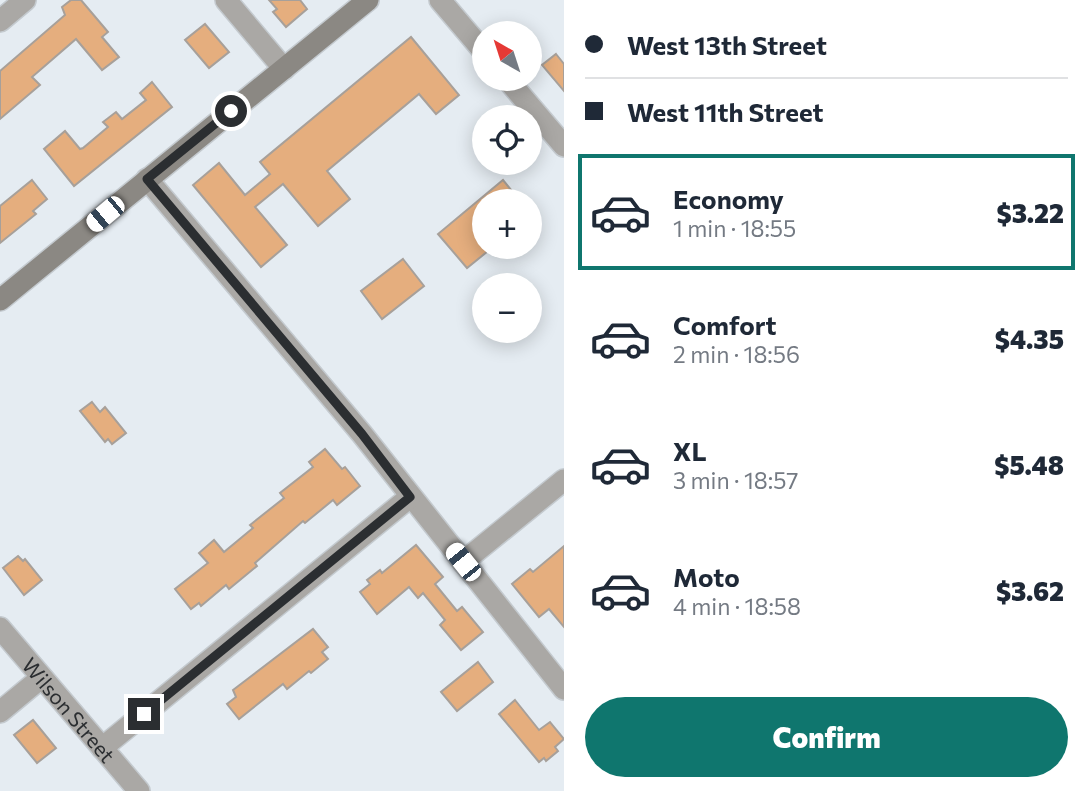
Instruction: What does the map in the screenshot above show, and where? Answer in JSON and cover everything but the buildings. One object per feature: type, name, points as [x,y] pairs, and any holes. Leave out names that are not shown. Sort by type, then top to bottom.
[{"type":"street","points":[[0,21],[25,0]]},
{"type":"street","points":[[226,0],[284,69]]},
{"type":"street","points":[[0,300],[368,0]]},
{"type":"street","points":[[440,0],[472,38]]},
{"type":"street","points":[[517,91],[564,146]]},
{"type":"street","points":[[147,179],[362,434],[564,689]]},
{"type":"street","points":[[463,562],[564,480]]},
{"type":"street","points":[[102,748],[410,497]]},
{"type":"street","name":"Wilson Street","points":[[0,628],[139,791]]},
{"type":"street","points":[[0,712],[41,678]]},
{"type":"route","points":[[144,714],[410,497],[362,434],[147,179],[231,111]]}]
